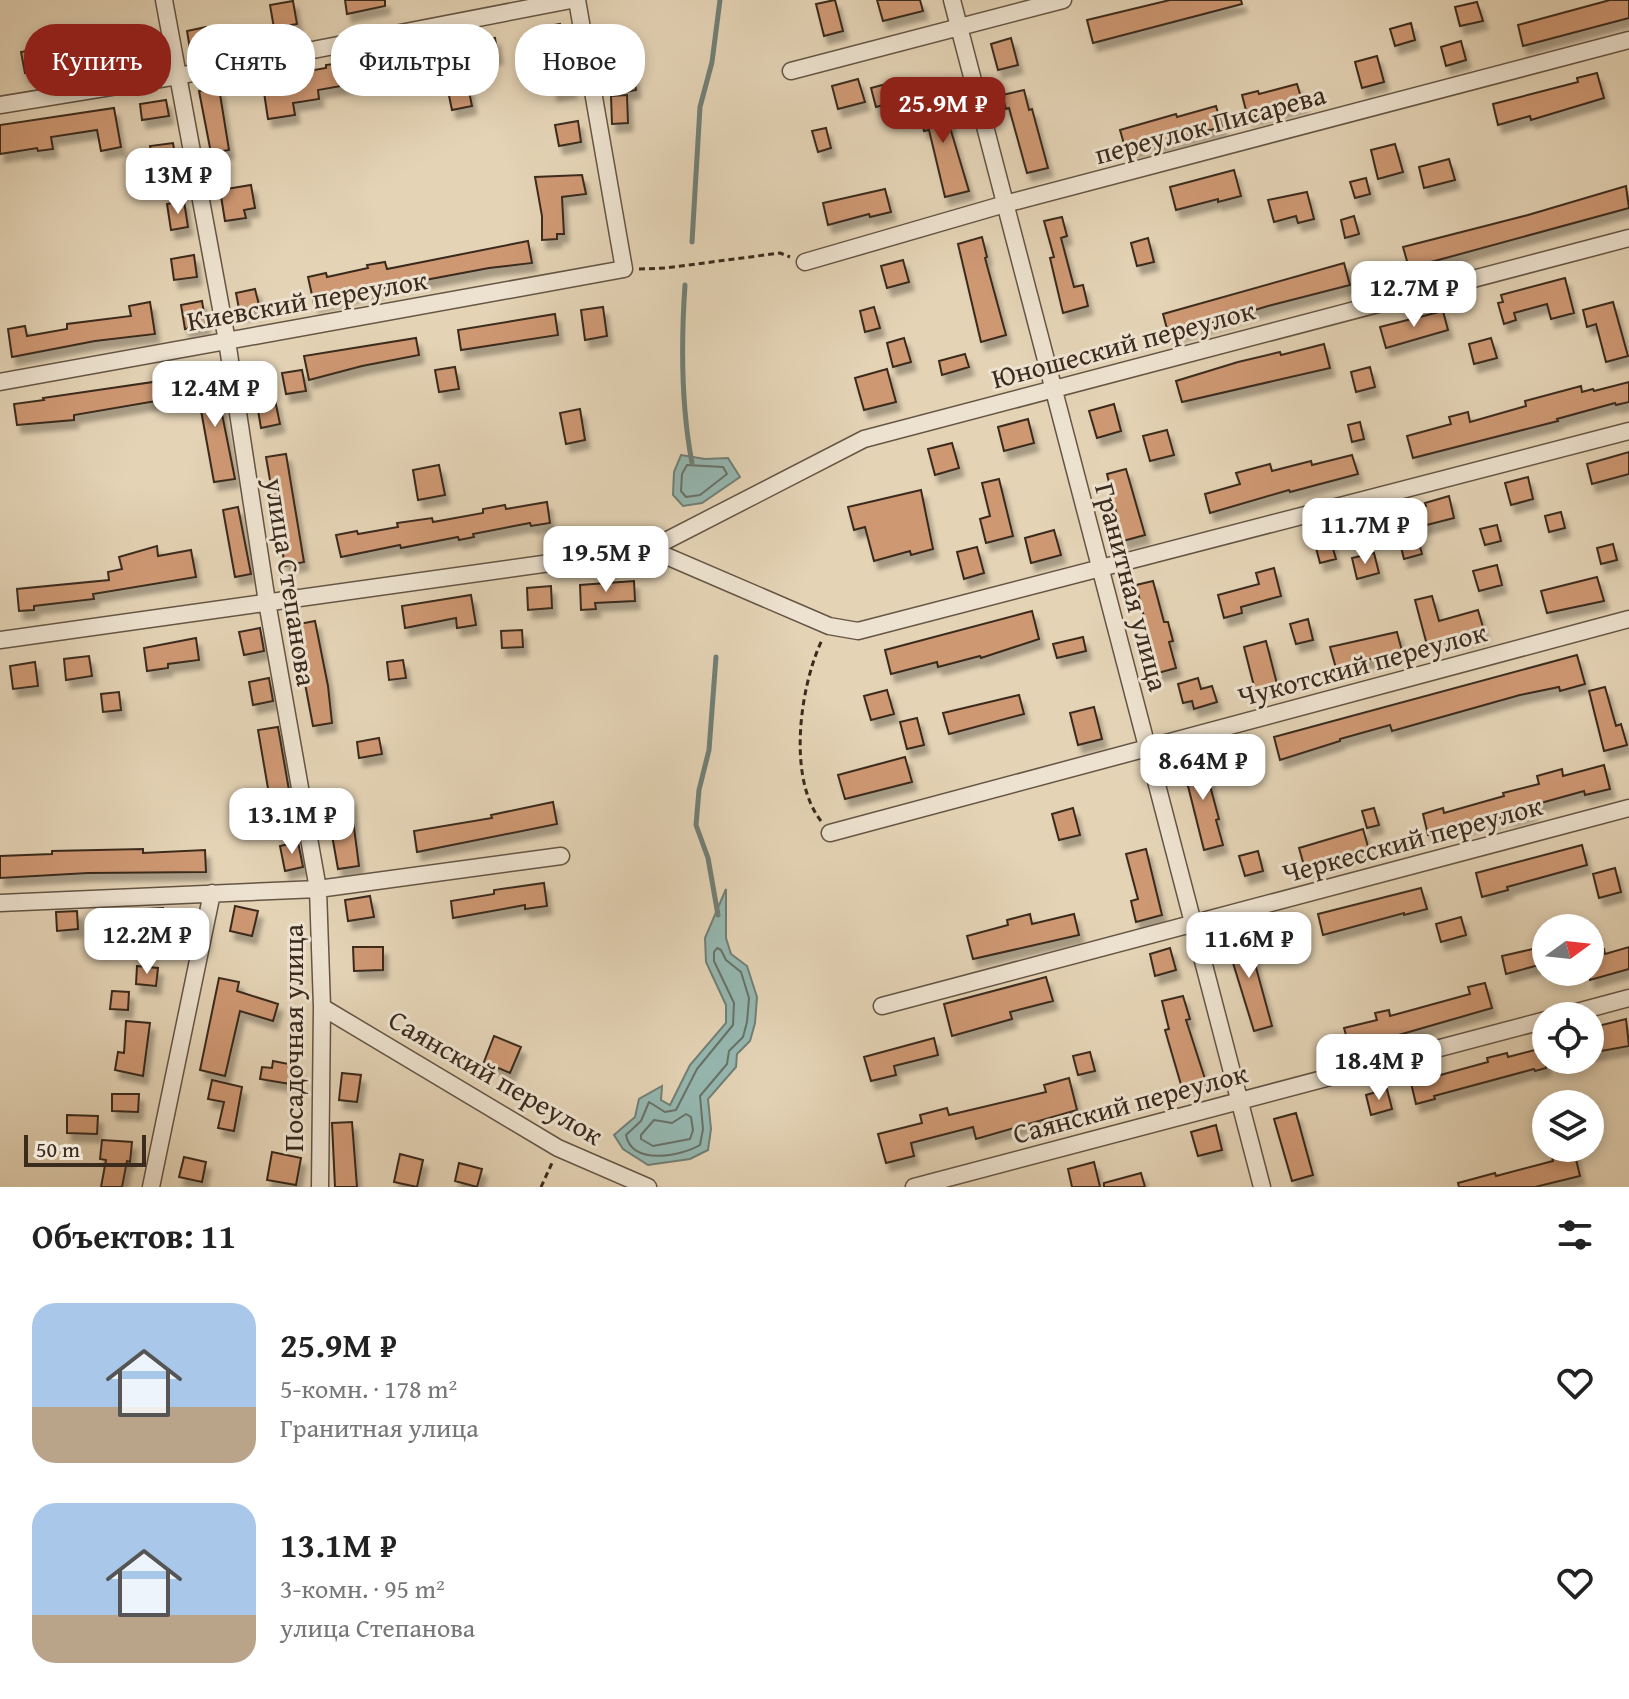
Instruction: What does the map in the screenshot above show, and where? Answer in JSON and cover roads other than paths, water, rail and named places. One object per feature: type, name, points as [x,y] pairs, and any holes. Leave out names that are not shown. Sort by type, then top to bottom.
[{"type":"street","name":"улица Степанова","points":[[164,0],[227,341],[267,602],[318,889]]},
{"type":"street","points":[[0,105],[178,76],[574,0]]},
{"type":"street","name":"Киевский переулок","points":[[0,382],[624,269],[574,0]]},
{"type":"street","name":"Гранитная улица","points":[[952,0],[1262,1187]]},
{"type":"street","points":[[791,71],[1063,0]]},
{"type":"street","name":"переулок Писарева","points":[[805,262],[1005,204],[1629,40]]},
{"type":"street","name":"Юношеский переулок","points":[[650,549],[864,439],[1629,238]]},
{"type":"street","points":[[0,640],[650,549],[829,626],[858,631],[1629,431]]},
{"type":"street","name":"Чукотский переулок","points":[[830,833],[1629,619]]},
{"type":"street","name":"Черкесский переулок","points":[[882,1006],[1629,808]]},
{"type":"street","points":[[0,903],[318,889],[561,856]]},
{"type":"street","name":"Посадочная улица","points":[[318,889],[322,1007],[320,1187]]},
{"type":"street","points":[[151,1187],[212,893]]},
{"type":"street","points":[[1604,1005],[1629,998]]},
{"type":"street","name":"Саянский переулок","points":[[322,1007],[558,1148],[648,1187]]},
{"type":"street","name":"Саянский переулок","points":[[914,1187],[1532,1024]]},
{"type":"water","points":[[681,455],[705,459],[728,458],[740,477],[702,503],[683,506],[673,495],[674,472]]},
{"type":"water","points":[[726,889],[726,938],[731,954],[747,966],[757,997],[750,1041],[737,1054],[736,1067],[708,1099],[711,1129],[708,1150],[690,1159],[648,1165],[623,1149],[614,1135],[635,1117],[639,1099],[662,1086],[661,1100],[670,1105],[690,1065],[726,1023],[726,1005],[706,962],[705,938]]},
{"type":"waterway","points":[[692,242],[700,107],[712,62],[720,0]]},
{"type":"waterway","points":[[685,285],[683,374],[692,463]]},
{"type":"waterway","points":[[716,657],[709,750],[699,790],[696,825],[708,858],[718,915]]}]
